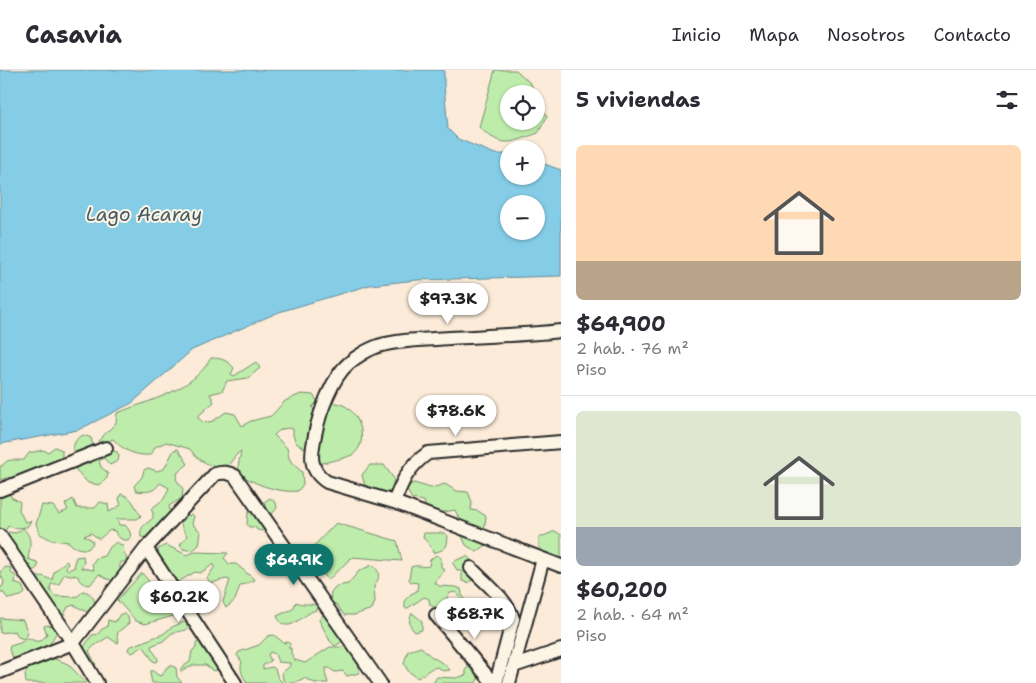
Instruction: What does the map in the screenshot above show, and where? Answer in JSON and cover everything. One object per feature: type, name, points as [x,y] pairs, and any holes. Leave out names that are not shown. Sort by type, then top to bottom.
[{"type":"street","points":[[561,331],[403,341],[376,346],[348,364],[331,389],[317,426],[312,454],[314,469],[319,477],[327,482],[394,502],[561,566]]},
{"type":"street","points":[[394,502],[404,476],[418,460],[428,453],[561,442]]},
{"type":"street","points":[[547,443],[561,448]]},
{"type":"street","points":[[0,490],[106,448]]},
{"type":"street","points":[[0,672],[72,643],[146,548],[215,474],[229,473],[235,476],[380,683]]},
{"type":"street","points":[[0,536],[97,683]]},
{"type":"street","points":[[146,548],[235,683]]},
{"type":"street","points":[[509,683],[543,559]]},
{"type":"street","points":[[471,568],[502,601],[513,619],[494,683]]},
{"type":"street","points":[[436,615],[494,683]]},
{"type":"street","points":[[514,666],[561,650]]},
{"type":"green space","points":[[495,70],[516,70],[531,85],[500,85],[500,130],[540,130],[538,133],[516,140],[500,141],[494,139],[479,127]]},
{"type":"green space","points":[[211,358],[221,359],[229,363],[234,368],[231,374],[234,376],[256,362],[260,368],[248,378],[227,381],[222,391],[210,394],[214,402],[197,417],[204,423],[213,421],[226,412],[235,414],[242,426],[251,421],[271,416],[285,401],[301,394],[313,395],[318,402],[312,407],[315,412],[334,403],[344,405],[351,410],[360,425],[362,434],[358,449],[352,455],[317,464],[306,449],[296,443],[293,429],[285,428],[278,431],[274,435],[287,448],[292,463],[302,472],[303,484],[298,491],[285,491],[271,488],[245,477],[238,467],[241,451],[226,468],[209,465],[196,457],[190,449],[166,442],[155,447],[151,455],[140,455],[130,452],[113,439],[100,445],[98,441],[116,423],[117,413],[156,399],[182,386],[193,379]]},
{"type":"green space","points":[[84,435],[91,438],[93,446],[90,456],[77,456],[73,449],[74,444],[78,438]]},
{"type":"green space","points":[[55,447],[62,450],[62,461],[21,479],[6,478],[0,480],[0,466],[7,461],[24,460],[29,453],[43,450],[48,452]]},
{"type":"green space","points":[[178,449],[188,464],[178,472],[176,479],[183,489],[182,498],[169,506],[171,514],[150,538],[141,537],[142,528],[153,518],[151,509],[164,499],[169,488],[160,483],[152,490],[143,492],[136,491],[134,486],[142,477],[144,470],[148,468],[157,471],[164,469],[174,450]]},
{"type":"green space","points":[[112,450],[117,452],[119,456],[118,461],[110,465],[104,458],[99,461],[101,467],[108,473],[107,478],[100,485],[88,483],[76,470],[76,466]]},
{"type":"green space","points":[[370,465],[384,465],[394,479],[391,491],[378,492],[365,486],[362,475]]},
{"type":"green space","points":[[414,483],[431,488],[445,484],[456,491],[468,492],[472,502],[471,510],[478,511],[486,516],[484,531],[486,545],[477,552],[466,545],[455,510],[439,513],[426,508],[424,501],[412,499],[405,487]]},
{"type":"green space","points":[[9,491],[11,497],[20,502],[19,510],[25,522],[31,521],[27,527],[15,528],[8,526],[3,535],[0,530],[0,492]]},
{"type":"green space","points":[[121,494],[129,497],[141,516],[137,519],[117,519],[119,525],[125,525],[129,530],[131,536],[128,540],[123,540],[117,536],[115,531],[110,530],[99,539],[91,533],[84,536],[91,539],[93,543],[88,549],[83,549],[75,547],[69,542],[52,540],[40,534],[36,524],[42,505],[53,506],[59,514],[68,510],[65,504],[73,499],[77,508],[95,508],[100,502],[108,504],[109,512],[121,505],[119,499]]},
{"type":"green space","points":[[270,498],[276,503],[277,508],[272,514],[265,513],[266,527],[263,531],[257,530],[255,527],[249,527],[247,524],[248,513],[260,509],[264,502]]},
{"type":"green space","points":[[183,515],[194,516],[192,524],[201,532],[199,545],[192,551],[183,549],[180,545],[187,536],[181,522]]},
{"type":"green space","points":[[336,523],[397,541],[402,561],[352,557],[328,580],[308,552]]},
{"type":"green space","points":[[23,528],[30,539],[28,559],[37,562],[38,567],[28,572],[10,540],[8,532],[16,533]]},
{"type":"green space","points":[[555,531],[561,535],[561,562],[548,556],[539,547],[539,538]]},
{"type":"green space","points":[[424,533],[444,533],[448,536],[446,546],[433,553],[423,537]]},
{"type":"green space","points":[[286,541],[301,548],[309,562],[306,569],[288,574],[284,573],[278,566],[274,553]]},
{"type":"green space","points":[[116,542],[123,546],[127,559],[120,563],[120,571],[113,581],[99,574],[90,585],[81,582],[78,576],[64,574],[59,584],[51,584],[50,590],[55,596],[73,597],[78,596],[83,591],[90,594],[96,605],[93,610],[87,612],[74,605],[68,607],[64,615],[55,614],[34,578],[42,576],[52,580],[54,572],[66,561],[68,563],[66,568],[68,570],[75,567],[76,557],[83,556],[84,562],[81,568],[94,570],[92,564],[96,558],[104,556],[108,549]]},
{"type":"green space","points":[[166,545],[187,555],[195,552],[228,553],[224,558],[229,564],[236,564],[255,580],[240,586],[235,600],[226,608],[223,602],[230,580],[226,579],[211,583],[207,578],[214,568],[214,564],[200,573],[195,572],[178,582],[170,579],[158,560],[158,549]]},
{"type":"green space","points":[[436,555],[441,558],[441,567],[445,570],[434,582],[439,586],[461,589],[462,595],[469,604],[468,608],[456,592],[450,593],[442,606],[436,608],[430,605],[429,599],[424,597],[408,608],[405,608],[405,600],[417,591],[418,583],[411,582],[409,579],[411,567],[429,566],[430,560]]},
{"type":"green space","points":[[467,556],[473,562],[472,580],[468,583],[462,581],[462,572],[457,570],[452,562]]},
{"type":"green space","points":[[372,565],[379,575],[374,586],[375,602],[372,609],[354,615],[344,615],[337,605],[330,602],[331,592],[336,586],[348,584],[359,571]]},
{"type":"green space","points":[[6,567],[11,568],[11,573],[16,576],[15,583],[22,586],[25,593],[21,596],[8,599],[3,592],[0,592],[4,581],[0,572]]},
{"type":"green space","points":[[142,573],[177,615],[145,624],[136,621],[117,600]]},
{"type":"green space","points":[[181,584],[191,584],[198,601],[194,606],[190,606],[178,590]]},
{"type":"green space","points":[[296,602],[315,605],[317,606],[316,610],[295,623],[285,625],[277,616],[293,609]]},
{"type":"green space","points":[[327,613],[343,641],[335,646],[330,641],[319,620]]},
{"type":"green space","points":[[412,613],[422,621],[422,630],[415,632],[411,628],[410,618]]},
{"type":"green space","points":[[120,614],[125,614],[128,617],[129,623],[118,632],[119,642],[117,643],[108,637],[94,646],[89,651],[96,665],[92,667],[82,650],[92,635],[98,634],[107,627],[108,620],[115,622]]},
{"type":"green space","points":[[0,618],[23,620],[28,634],[24,639],[18,637],[15,631],[0,633]]},
{"type":"green space","points":[[184,622],[188,626],[186,630],[172,633],[163,641],[151,646],[158,659],[156,662],[153,661],[145,648],[142,647],[132,653],[128,650],[129,647],[163,634],[172,627]]},
{"type":"green space","points":[[48,625],[58,630],[48,647],[14,659],[9,650],[10,646],[28,638],[40,641],[47,635],[44,626]]},
{"type":"green space","points":[[274,635],[284,643],[288,642],[290,644],[288,648],[291,648],[291,653],[295,660],[305,663],[330,647],[348,647],[359,667],[359,673],[347,676],[343,671],[335,672],[326,668],[325,673],[328,683],[315,683],[304,678],[294,683],[285,683],[282,673],[290,666],[290,663],[278,662],[275,654],[270,652],[268,655],[271,661],[263,665],[263,669],[272,667],[275,669],[278,678],[283,683],[247,683],[241,670],[242,662],[237,655],[239,652],[259,645],[268,636]]},
{"type":"green space","points":[[200,641],[205,645],[205,652],[218,664],[217,670],[213,671],[206,665],[193,665],[181,672],[181,668],[190,662],[192,651],[196,648],[196,643]]},
{"type":"green space","points":[[421,647],[450,670],[443,671],[438,667],[432,668],[418,678],[408,671],[404,663],[408,651]]},
{"type":"green space","points":[[50,657],[68,664],[86,683],[26,683],[25,674],[30,666],[47,661]]},
{"type":"green space","points":[[171,665],[176,668],[177,677],[182,683],[152,683],[150,673],[152,670],[162,676],[166,668]]},
{"type":"green space","points":[[468,667],[480,675],[476,683],[433,683],[437,677],[456,678],[466,675]]},
{"type":"water","name":"Lago Acaray","points":[[0,70],[444,70],[448,129],[458,139],[495,154],[500,154],[500,185],[545,185],[545,164],[561,170],[561,276],[417,280],[370,285],[279,312],[192,350],[132,403],[78,430],[0,444]]}]
